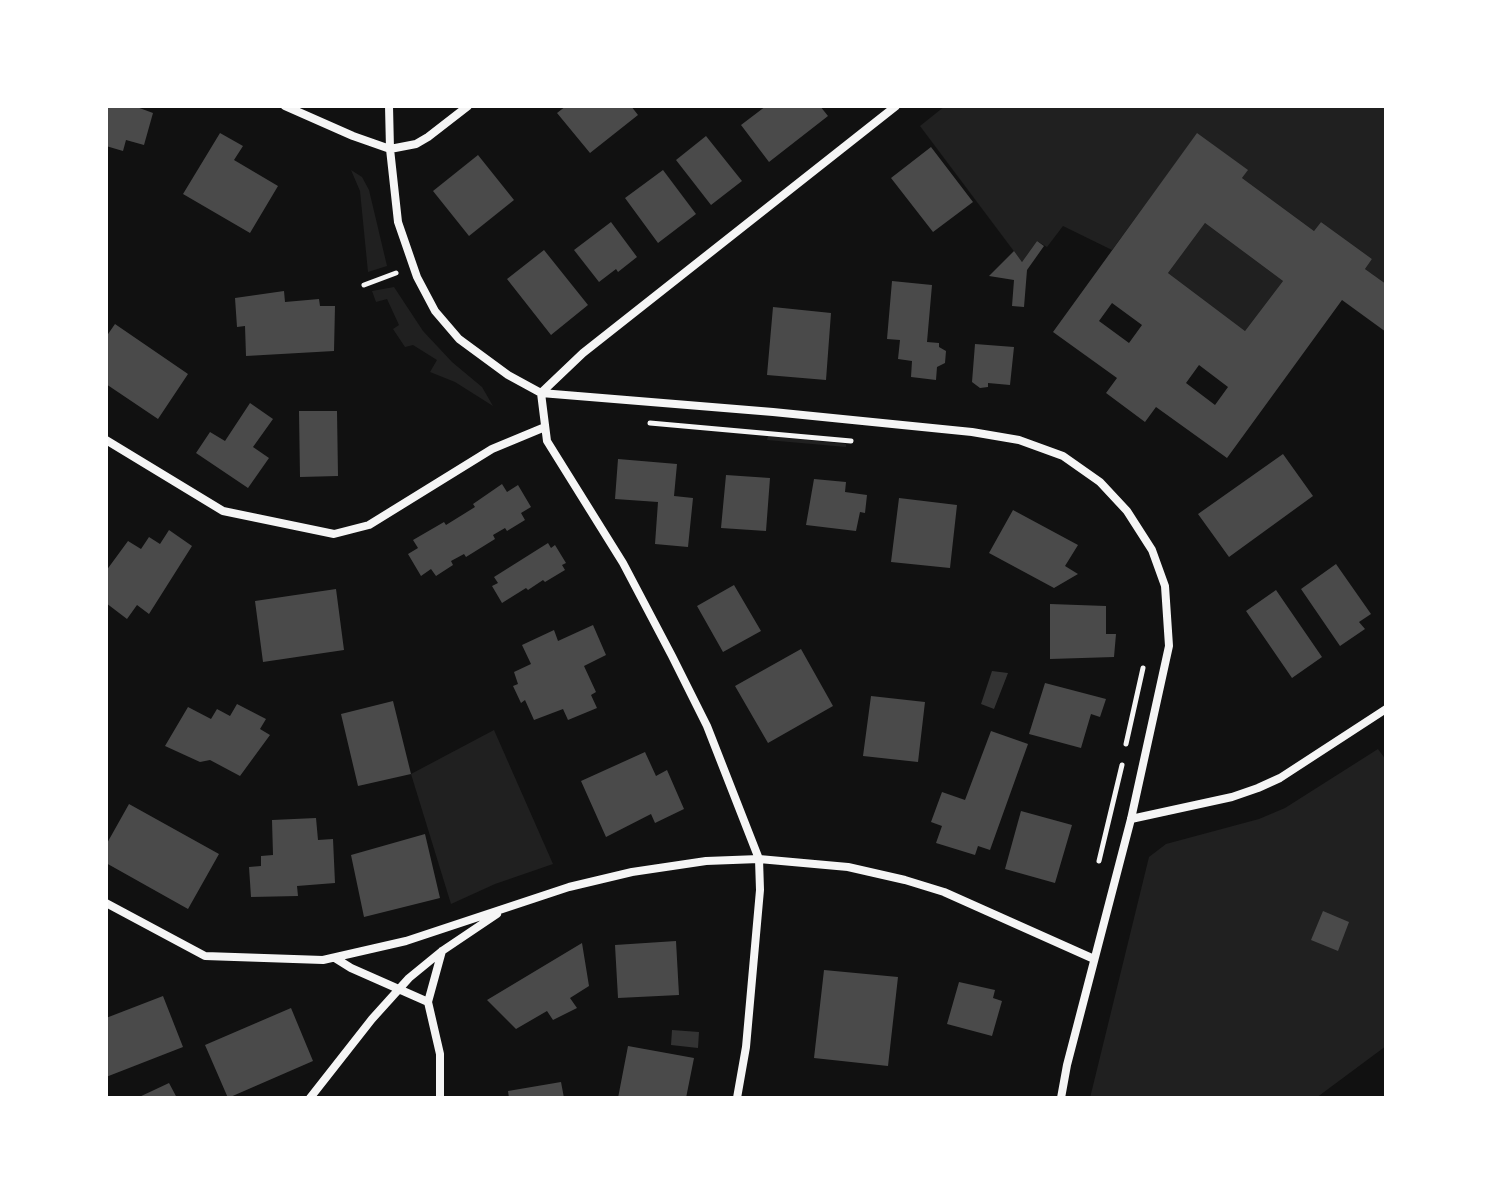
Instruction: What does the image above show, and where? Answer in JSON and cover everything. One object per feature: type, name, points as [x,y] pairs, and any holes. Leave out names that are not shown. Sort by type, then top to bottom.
[{"type":"street","points":[[285,106],[390,149],[416,144],[468,106]]},
{"type":"street","points":[[389,106],[398,222],[417,277],[435,311],[459,339],[508,375],[541,393],[972,432],[1019,440],[1063,456],[1100,482],[1127,511],[1152,550],[1165,586],[1169,646],[1131,819],[1061,1098]]},
{"type":"street","points":[[541,393],[583,353],[896,106]]},
{"type":"street","points":[[541,393],[547,441],[623,563],[679,670],[707,726],[759,859],[760,890],[746,1047],[737,1098]]},
{"type":"street","points":[[106,440],[223,511],[334,534],[369,525],[492,449],[545,427]]},
{"type":"street","points":[[1131,819],[1204,804],[1258,788],[1280,778],[1386,709]]},
{"type":"street","points":[[106,903],[205,956],[323,960],[406,941],[569,887],[632,872],[706,861],[759,859],[848,867],[905,880],[944,892],[1094,959]]},
{"type":"street","points":[[310,1098],[409,978],[442,951],[508,907]]},
{"type":"street","points":[[440,1098],[440,1054],[428,1002],[442,951]]},
{"type":"street","points":[[335,958],[428,1002]]},
{"type":"path","points":[[392,259],[401,285]]},
{"type":"path","points":[[364,285],[396,273]]},
{"type":"path","points":[[639,421],[854,441]]},
{"type":"path","points":[[1097,867],[1145,660]]},
{"type":"shaded area","points":[[945,106],[1386,106],[1386,284],[1365,269],[1372,259],[1321,222],[1314,231],[1242,178],[1247,171],[1197,134],[1112,250],[1063,226],[1047,247],[1037,241],[1022,262],[920,126]]},
{"type":"shaded area","points":[[351,170],[362,177],[369,190],[387,266],[368,272],[360,191]]},
{"type":"shaded area","points":[[1205,223],[1283,281],[1245,331],[1168,273]]},
{"type":"shaded area","points":[[394,287],[423,331],[452,362],[482,387],[493,406],[455,382],[430,372],[437,360],[413,345],[405,347],[393,329],[399,325],[387,299],[376,302],[372,291]]},
{"type":"shaded area","points":[[768,436],[846,444],[846,447],[767,440]]},
{"type":"shaded area","points":[[992,671],[1008,673],[994,709],[981,704]]},
{"type":"shaded area","points":[[494,730],[553,864],[495,884],[451,904],[411,774]]},
{"type":"shaded area","points":[[1378,749],[1386,760],[1386,1046],[1316,1098],[1090,1098],[1149,857],[1166,844],[1259,819],[1285,808]]},
{"type":"shaded area","points":[[672,1030],[699,1032],[698,1048],[671,1045]]},
{"type":"building","points":[[106,106],[134,106],[153,113],[144,145],[126,140],[123,151],[106,146]]},
{"type":"building","points":[[566,106],[631,106],[638,115],[590,153],[557,113]]},
{"type":"building","points":[[766,106],[820,106],[828,116],[769,162],[741,125]]},
{"type":"building","points":[[220,133],[243,146],[234,160],[278,186],[250,233],[183,194]]},
{"type":"building","points":[[1197,133],[1248,170],[1242,178],[1314,231],[1321,222],[1372,259],[1365,269],[1386,284],[1386,332],[1342,300],[1227,458],[1156,407],[1145,422],[1106,393],[1117,378],[1053,332]],"holes":[[[1205,223],[1283,281],[1245,331],[1168,273]],[[1112,303],[1142,325],[1129,343],[1099,321]],[[1199,365],[1228,387],[1215,405],[1186,383]]]},
{"type":"building","points":[[706,136],[742,181],[711,205],[676,160]]},
{"type":"building","points":[[931,147],[973,202],[933,232],[891,178]]},
{"type":"building","points":[[478,155],[514,200],[469,236],[433,191]]},
{"type":"building","points":[[663,170],[696,214],[658,243],[625,198]]},
{"type":"building","points":[[611,222],[637,257],[599,282],[574,250]]},
{"type":"building","points":[[1037,241],[1044,246],[1027,270],[1024,307],[1012,306],[1014,280],[989,276],[1014,251],[1022,262]]},
{"type":"building","points":[[544,250],[588,305],[551,335],[507,279]]},
{"type":"building","points":[[892,281],[932,285],[927,342],[939,343],[939,347],[946,351],[945,363],[937,367],[936,380],[911,377],[912,361],[898,359],[900,340],[887,339]]},
{"type":"building","points":[[284,291],[285,302],[319,299],[320,306],[335,306],[334,351],[246,356],[245,326],[237,327],[235,298]]},
{"type":"building","points":[[773,307],[831,313],[826,380],[767,375]]},
{"type":"building","points":[[115,324],[188,374],[158,419],[106,384],[106,337]]},
{"type":"building","points":[[975,344],[1014,347],[1010,385],[988,383],[988,387],[980,388],[972,382]]},
{"type":"building","points":[[250,403],[273,419],[253,447],[269,458],[248,488],[196,453],[210,432],[225,441]]},
{"type":"building","points":[[299,411],[337,411],[338,476],[300,477]]},
{"type":"building","points":[[1283,454],[1313,496],[1229,557],[1198,514]]},
{"type":"building","points":[[618,459],[677,464],[674,496],[693,498],[688,547],[655,544],[658,502],[615,499]]},
{"type":"building","points":[[726,475],[770,478],[766,531],[721,528]]},
{"type":"building","points":[[814,479],[846,482],[845,492],[867,495],[865,513],[860,512],[856,531],[806,525]]},
{"type":"building","points":[[502,484],[507,492],[518,485],[531,507],[521,513],[525,520],[493,535],[495,539],[466,557],[464,554],[451,561],[453,565],[436,576],[431,569],[421,576],[408,554],[418,548],[413,540],[475,507],[473,504]]},
{"type":"building","points":[[899,498],[957,505],[950,568],[891,562]]},
{"type":"building","points":[[1013,510],[1078,545],[1065,566],[1078,574],[1054,588],[989,553]]},
{"type":"building","points":[[169,530],[192,546],[149,614],[137,605],[127,619],[106,603],[106,571],[128,541],[141,549],[149,537],[160,544]]},
{"type":"building","points":[[548,543],[551,548],[555,545],[566,563],[562,565],[565,570],[502,603],[492,586],[498,583],[494,577]]},
{"type":"building","points":[[1336,564],[1371,614],[1359,622],[1365,629],[1340,646],[1301,589]]},
{"type":"building","points":[[734,585],[761,631],[723,652],[697,606]]},
{"type":"building","points":[[336,589],[344,650],[263,662],[255,601]]},
{"type":"building","points":[[1276,590],[1322,657],[1292,678],[1246,611]]},
{"type":"building","points":[[1050,604],[1106,606],[1106,634],[1116,634],[1114,657],[1050,659]]},
{"type":"building","points":[[593,625],[606,655],[584,666],[596,692],[591,695],[597,708],[568,720],[563,709],[534,720],[525,700],[521,703],[513,686],[518,684],[514,672],[531,664],[522,645],[554,630],[558,641]]},
{"type":"building","points":[[801,649],[833,706],[768,743],[735,686]]},
{"type":"building","points":[[1045,683],[1106,699],[1100,717],[1091,714],[1081,748],[1029,734]]},
{"type":"building","points":[[871,696],[925,702],[918,762],[863,756]]},
{"type":"building","points":[[393,701],[411,774],[358,786],[341,714]]},
{"type":"building","points":[[237,704],[266,719],[260,729],[270,735],[240,776],[210,760],[200,762],[165,746],[188,707],[211,719],[217,709],[230,716]]},
{"type":"building","points":[[991,731],[1028,744],[990,850],[978,846],[975,855],[936,843],[942,826],[931,822],[942,792],[965,800]]},
{"type":"building","points":[[645,752],[656,776],[667,770],[684,809],[655,823],[651,814],[606,837],[581,781]]},
{"type":"building","points":[[129,804],[219,854],[188,909],[106,863],[106,845]]},
{"type":"building","points":[[1021,811],[1072,825],[1055,883],[1005,869]]},
{"type":"building","points":[[316,818],[318,840],[333,839],[335,883],[297,886],[298,896],[251,897],[249,867],[261,866],[261,856],[273,855],[272,820]]},
{"type":"building","points":[[425,834],[440,898],[364,917],[351,855]]},
{"type":"building","points":[[1323,911],[1349,922],[1338,951],[1311,940]]},
{"type":"building","points":[[676,941],[679,995],[618,998],[615,945]]},
{"type":"building","points":[[582,943],[589,986],[570,998],[577,1008],[553,1020],[547,1011],[516,1029],[487,1000]]},
{"type":"building","points":[[824,970],[898,977],[888,1066],[814,1058]]},
{"type":"building","points":[[959,982],[995,990],[993,998],[1002,1001],[992,1036],[947,1024]]},
{"type":"building","points":[[163,996],[183,1047],[106,1077],[106,1018]]},
{"type":"building","points":[[291,1008],[313,1061],[228,1098],[205,1045]]},
{"type":"building","points":[[628,1046],[694,1058],[686,1098],[618,1098]]},
{"type":"building","points":[[561,1082],[564,1098],[509,1098],[508,1091]]},
{"type":"building","points":[[169,1083],[177,1098],[137,1098]]}]
